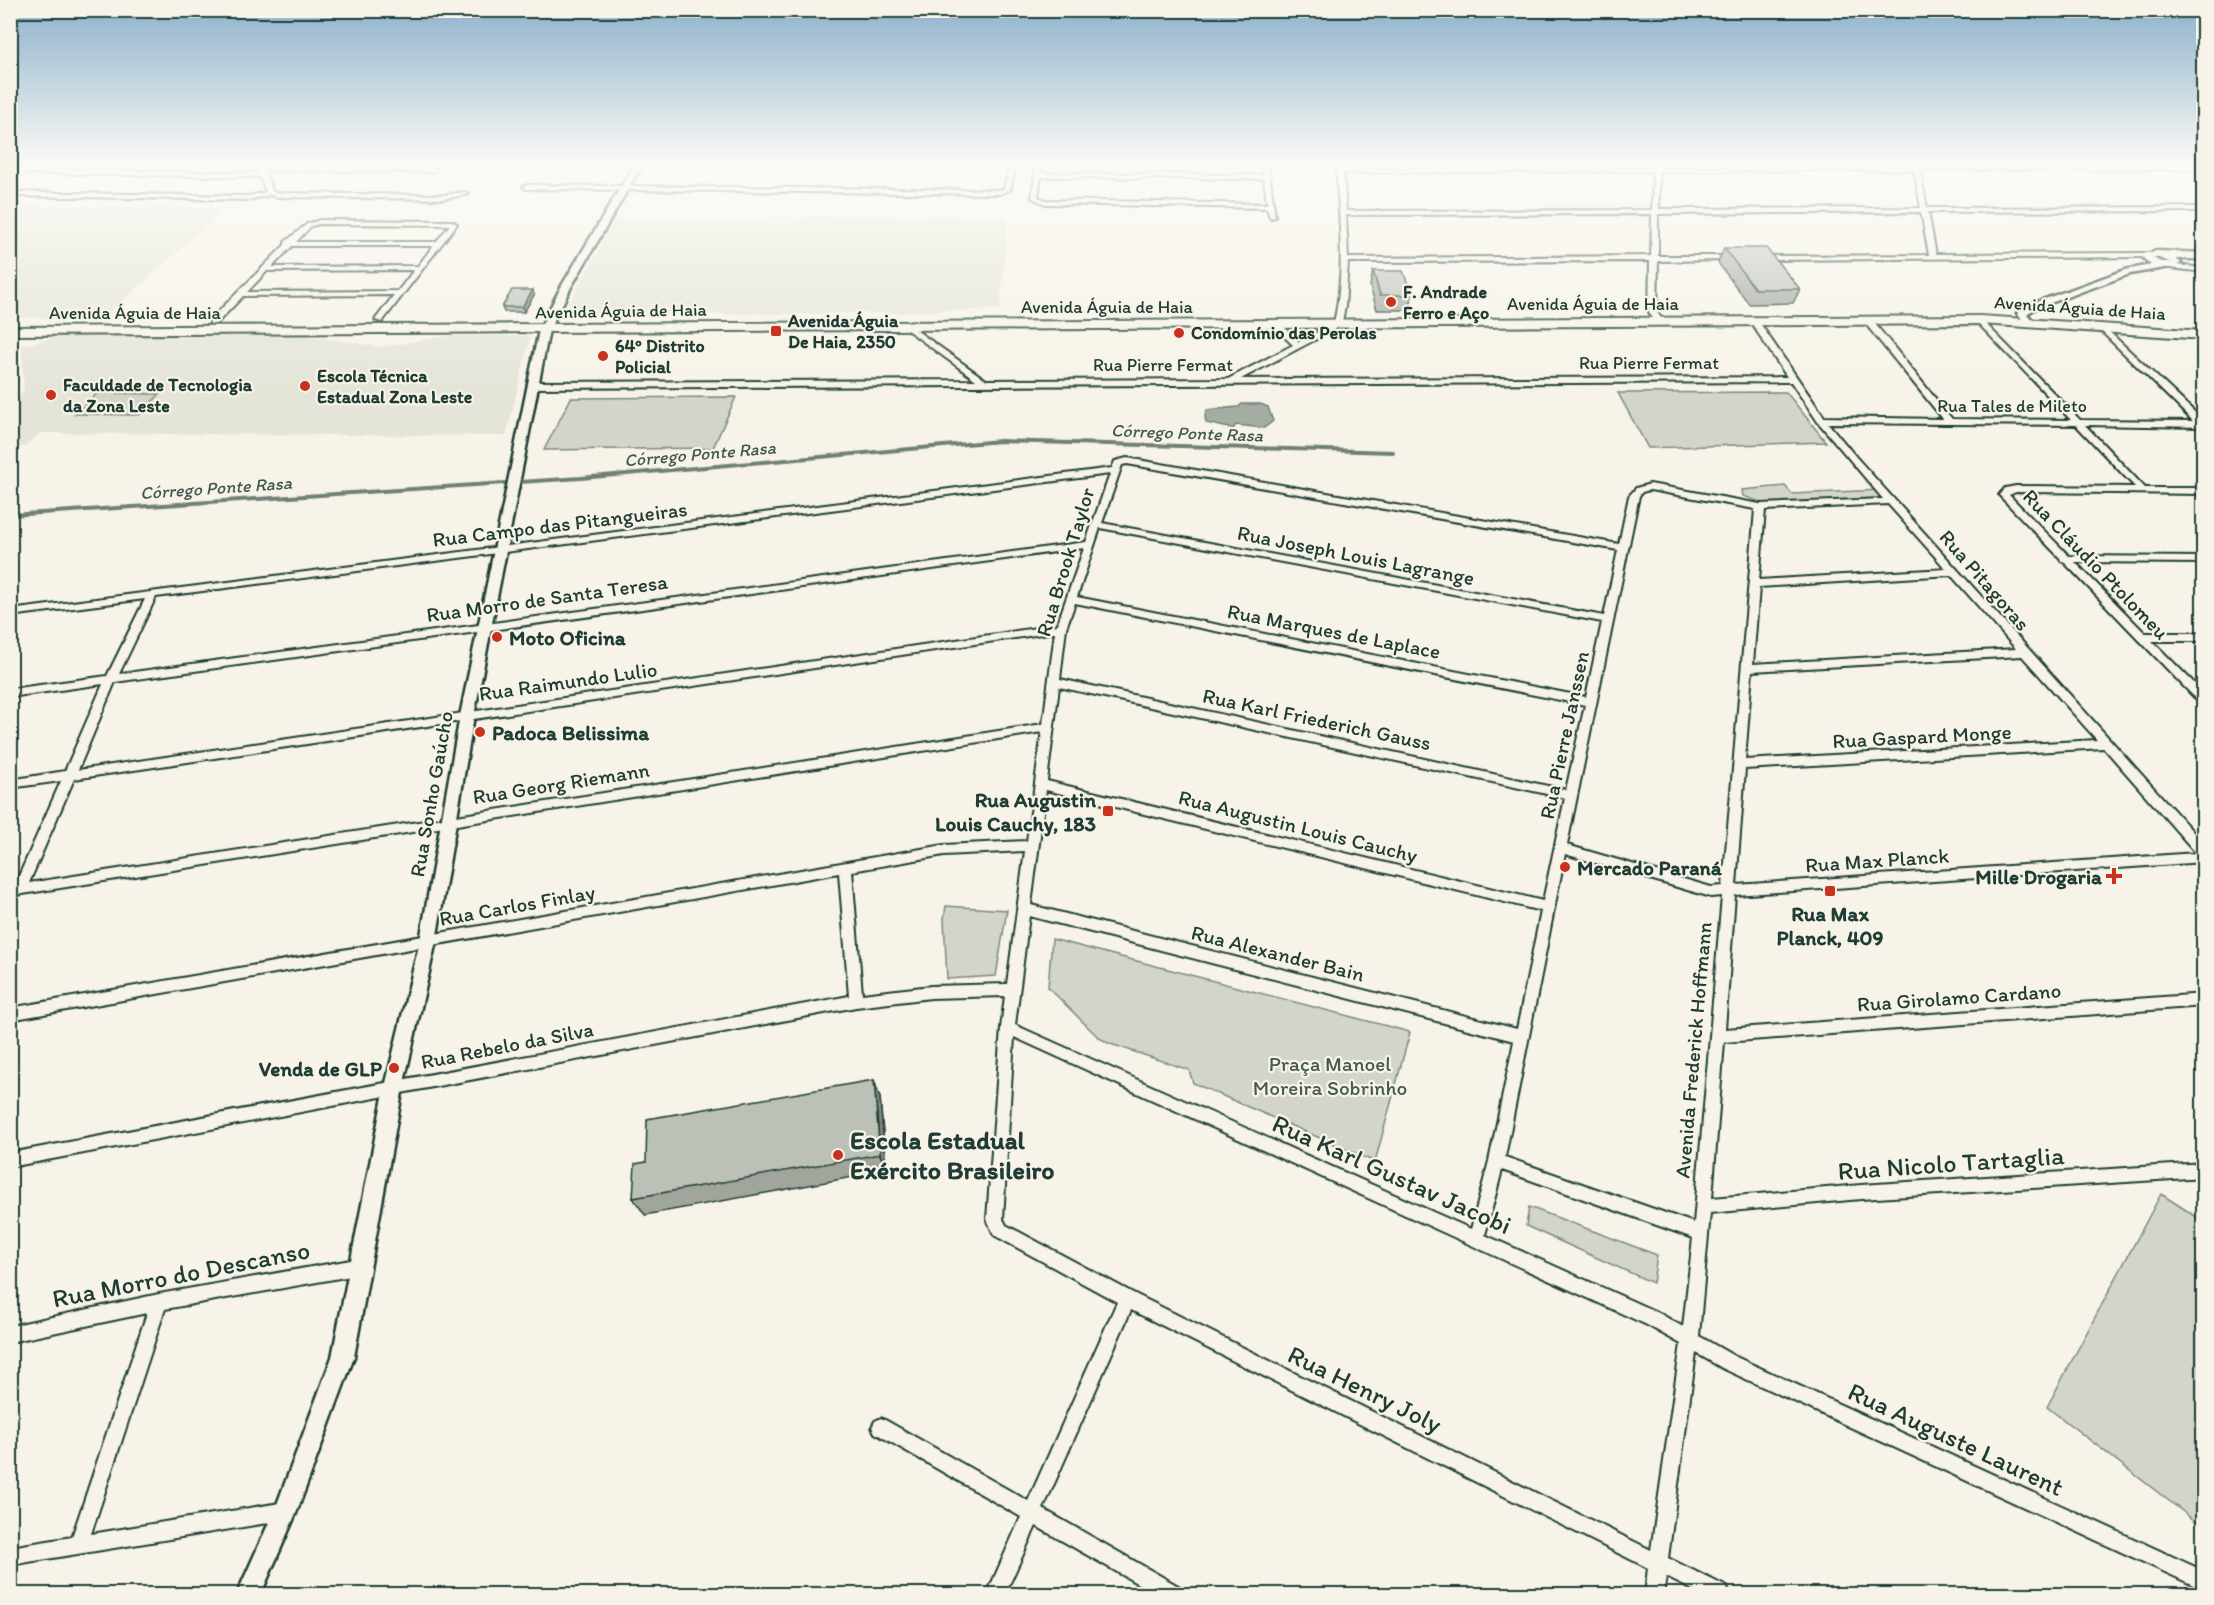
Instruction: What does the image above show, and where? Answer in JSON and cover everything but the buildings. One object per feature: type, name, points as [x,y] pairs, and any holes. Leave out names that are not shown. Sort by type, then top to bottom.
[{"type":"main road","name":"Avenida Águia de Haia","points":[[10,332],[546,325],[959,316],[1656,317],[1978,310],[2101,326],[2204,335]]},
{"type":"main road","points":[[948,325],[944,322],[947,318],[959,316]]},
{"type":"main road","name":"Avenida Águia de Haia","points":[[1656,317],[1754,321],[1980,320],[2025,317],[2204,326]]},
{"type":"main road","name":"Avenida Águia de Haia","points":[[10,321],[379,320],[546,325],[948,325],[1276,324],[1340,318]]},
{"type":"street","points":[[213,322],[267,269],[292,240]]},
{"type":"street","points":[[379,320],[442,240]]},
{"type":"street","name":"Rua Sonho Gaúcho","points":[[249,1594],[286,1511],[343,1357],[394,1087],[428,941],[467,716],[546,325],[594,240]]},
{"type":"street","points":[[1230,381],[1340,318],[1342,240]]},
{"type":"street","points":[[1653,240],[1656,317]]},
{"type":"street","points":[[1930,240],[1933,257]]},
{"type":"street","points":[[288,244],[439,244]]},
{"type":"street","points":[[1343,260],[2112,255],[2149,258],[2204,270]]},
{"type":"street","points":[[2025,317],[2031,307],[2128,272],[2204,257]]},
{"type":"street","points":[[2128,272],[2149,258]]},
{"type":"street","points":[[267,269],[421,268]]},
{"type":"street","points":[[241,294],[402,293]]},
{"type":"street","points":[[1980,320],[2142,491]]},
{"type":"street","name":"Rua Pitagoras","points":[[1754,321],[1821,420],[2204,855]]},
{"type":"street","points":[[1868,321],[1950,422]]},
{"type":"street","points":[[1276,324],[1297,344]]},
{"type":"street","points":[[906,325],[983,382]]},
{"type":"street","points":[[2101,326],[2202,424]]},
{"type":"street","name":"Rua Pierre Fermat","points":[[533,385],[1794,379]]},
{"type":"street","name":"Rua Tales de Mileto","points":[[1821,420],[2202,424]]},
{"type":"street","name":"Rua Brook Taylor","points":[[995,1219],[1008,1028],[1061,628],[1113,471],[1118,464],[1127,461],[1623,548]]},
{"type":"street","name":"Rua Campo das Pitangueiras","points":[[10,613],[1113,471]]},
{"type":"street","name":"Rua Pierre Janssen","points":[[1477,1238],[1497,1161],[1634,496],[1639,490],[1650,487],[1760,507],[1890,501]]},
{"type":"street","name":"Rua Cláudio Ptolomeu","points":[[2204,490],[2016,489],[2005,492],[2006,499],[2204,700]]},
{"type":"street","name":"Avenida Frederick Hoffmann","points":[[1654,1594],[1690,1338],[1701,1233],[1760,507]]},
{"type":"street","name":"Rua Joseph Louis Lagrange","points":[[1097,525],[1608,620]]},
{"type":"street","name":"Rua Morro de Santa Teresa","points":[[10,693],[487,625],[1090,544]]},
{"type":"street","points":[[2064,559],[2204,560]]},
{"type":"street","points":[[1754,584],[1954,572]]},
{"type":"street","points":[[15,890],[111,679],[153,594]]},
{"type":"street","name":"Rua Marques de Laplace","points":[[1070,599],[1590,702]]},
{"type":"street","name":"Rua Raimundo Lulio","points":[[10,784],[1061,628]]},
{"type":"street","points":[[2141,637],[2204,637]]},
{"type":"street","points":[[1747,668],[2024,652]]},
{"type":"street","name":"Rua Karl Friederich Gauss","points":[[1054,681],[1571,795]]},
{"type":"street","name":"Rua Georg Riemann","points":[[15,890],[1048,727]]},
{"type":"street","name":"Rua Gaspard Monge","points":[[1739,765],[2106,744]]},
{"type":"street","name":"Rua Augustin Louis Cauchy","points":[[1040,784],[1548,907]]},
{"type":"street","name":"Rua Carlos Finlay","points":[[10,1014],[944,849],[1032,846]]},
{"type":"street","name":"Rua Max Planck","points":[[1560,848],[1711,892],[2204,855]]},
{"type":"street","points":[[845,867],[856,1002]]},
{"type":"street","name":"Rua Alexander Bain","points":[[1023,909],[1522,1037]]},
{"type":"street","name":"Rua Rebelo da Silva","points":[[10,1160],[856,1002],[931,992],[1013,990]]},
{"type":"street","name":"Rua Girolamo Cardano","points":[[1718,1036],[2204,1000]]},
{"type":"street","name":"Rua Karl Gustav Jacobi","points":[[1008,1028],[1477,1238],[1653,1318],[1690,1338]]},
{"type":"street","points":[[1497,1161],[1701,1233]]},
{"type":"street","name":"Rua Nicolo Tartaglia","points":[[1703,1206],[1861,1192],[2204,1170]]},
{"type":"street","name":"Rua Henry Joly","points":[[995,1219],[1000,1230],[1127,1299],[1720,1594]]},
{"type":"street","name":"Rua Morro do Descanso","points":[[10,1334],[159,1302],[362,1266]]},
{"type":"street","points":[[996,1594],[1127,1299]]},
{"type":"street","points":[[78,1545],[159,1302]]},
{"type":"street","name":"Rua Auguste Laurent","points":[[1690,1338],[1739,1367],[2204,1581]]},
{"type":"street","points":[[881,1427],[1173,1594]]},
{"type":"street","points":[[10,1556],[286,1511]]},
{"type":"shaded area","points":[[11,240],[191,240],[103,318],[11,318]]},
{"type":"shaded area","points":[[604,240],[1006,240],[1000,310],[910,311],[909,313],[563,315]]},
{"type":"shaded area","name":"Escola Técnica Estadual Zona Leste","points":[[53,335],[308,336],[382,347],[447,336],[527,336],[530,338],[506,436],[40,433],[24,447],[11,447],[10,403],[16,400],[24,390],[22,345],[50,339]]},
{"type":"shaded area","points":[[1242,404],[1261,404],[1268,407],[1273,421],[1264,428],[1236,425],[1233,429],[1206,423],[1207,410],[1238,407]]},
{"type":"green space","points":[[1786,392],[1826,442],[1648,448],[1618,393]]},
{"type":"green space","points":[[98,393],[160,394],[139,415],[75,414]]},
{"type":"green space","points":[[736,397],[713,448],[544,450],[571,398]]},
{"type":"green space","points":[[1785,486],[1792,494],[1881,490],[1890,501],[1774,507],[1743,496],[1742,490]]},
{"type":"green space","points":[[946,906],[1007,910],[996,976],[947,979],[944,919]]},
{"type":"green space","name":"Praça Manoel Moreira Sobrinho","points":[[1052,939],[1410,1032],[1375,1162],[1193,1083],[1189,1070],[1108,1043],[1098,1037],[1048,987]]},
{"type":"green space","points":[[2161,1194],[2203,1221],[2203,1527],[2047,1407]]},
{"type":"green space","points":[[1529,1207],[1657,1255],[1653,1283],[1526,1226]]},
{"type":"waterway","name":"Córrego Ponte Rasa","points":[[10,515],[581,478],[1000,441],[1393,452]]},
{"type":"place","name":"F. Andrade Ferro e Aço","points":[[1391,302]]},
{"type":"place","name":"Avenida Águia De Haia, 2350","points":[[776,331]]},
{"type":"place","name":"Condomínio das Perolas","points":[[1179,333]]},
{"type":"place","name":"64º Distrito Policial","points":[[603,356]]},
{"type":"place","name":"Escola Técnica Estadual Zona Leste","points":[[305,386]]},
{"type":"place","name":"Faculdade de Tecnologia da Zona Leste","points":[[51,395]]},
{"type":"place","name":"Moto Oficina","points":[[497,637]]},
{"type":"place","name":"Padoca Belissima","points":[[480,732]]},
{"type":"place","name":"Rua Augustin Louis Cauchy, 183","points":[[1108,811]]},
{"type":"place","name":"Mercado Paraná","points":[[1565,867]]},
{"type":"place","name":"Mille Drogaria","points":[[2114,876]]},
{"type":"place","name":"Rua Max Planck, 409","points":[[1830,891]]},
{"type":"place","name":"Venda de GLP","points":[[394,1068]]},
{"type":"place","name":"Escola Estadual Exército Brasileiro","points":[[838,1155]]}]
